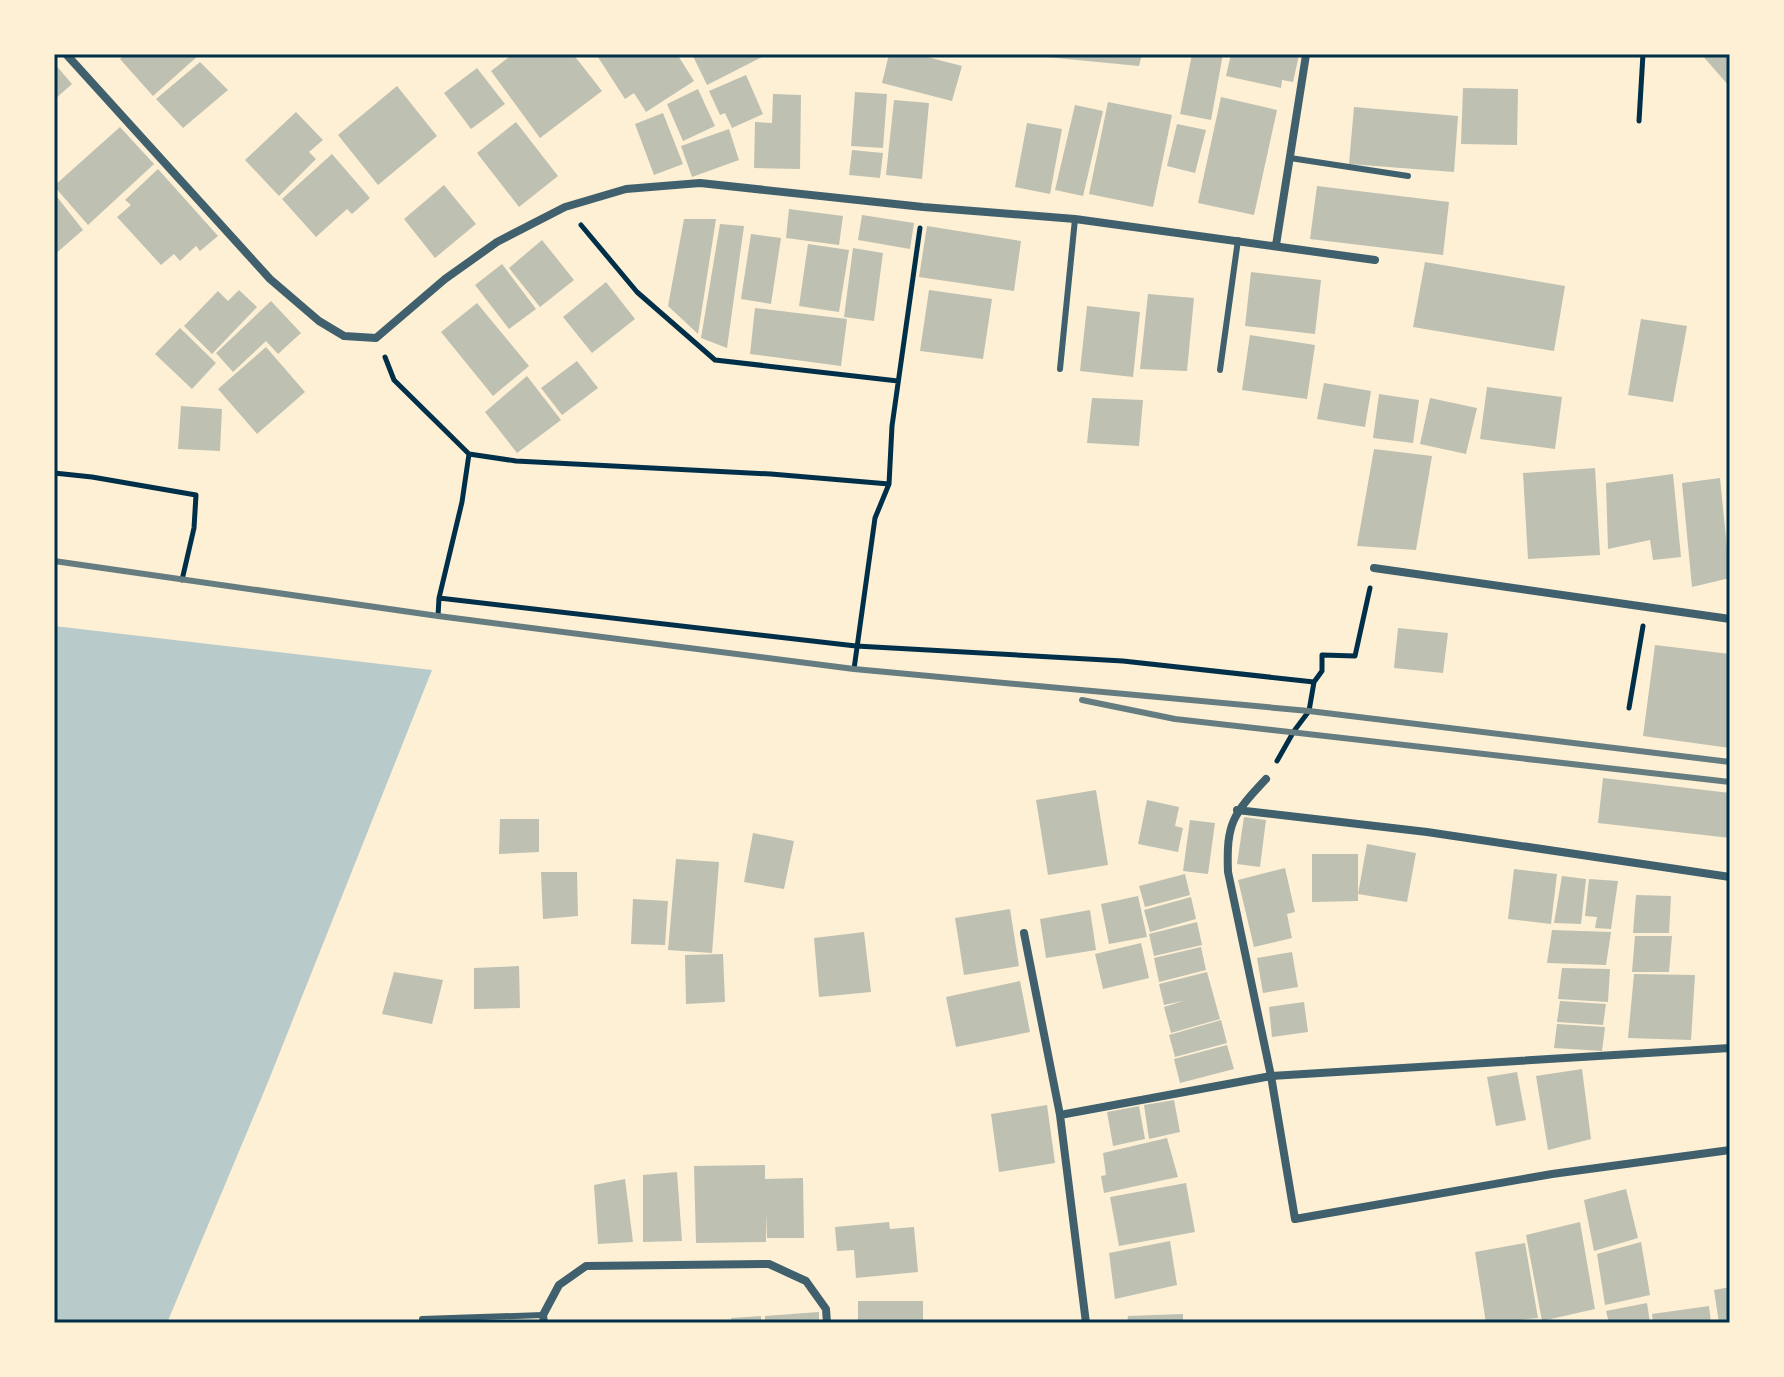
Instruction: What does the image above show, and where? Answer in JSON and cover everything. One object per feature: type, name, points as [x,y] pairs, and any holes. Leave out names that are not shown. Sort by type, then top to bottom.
[{"type":"street","points":[[66,54],[270,279],[319,321],[344,336],[376,338],[445,279],[497,242],[565,207],[626,189],[700,183],[923,207],[1075,219],[1375,260]]},
{"type":"street","points":[[1276,245],[1306,55]]},
{"type":"street","points":[[1374,568],[1730,619]]},
{"type":"street","points":[[1266,779],[1237,810],[1227,841],[1228,872],[1271,1076],[1295,1219],[1552,1174],[1730,1150]]},
{"type":"street","points":[[1237,810],[1427,832],[1730,877]]},
{"type":"street","points":[[1024,933],[1060,1115],[1086,1323]]},
{"type":"street","points":[[1060,1115],[1271,1076],[1730,1048]]},
{"type":"street","points":[[543,1319],[559,1285],[586,1266],[769,1264],[806,1281],[826,1309],[827,1323]]},
{"type":"lane","points":[[1290,158],[1408,176]]},
{"type":"lane","points":[[1060,369],[1075,219]]},
{"type":"lane","points":[[1220,370],[1238,240]]},
{"type":"lane","points":[[422,1319],[543,1319]]},
{"type":"path","points":[[1639,121],[1643,54]]},
{"type":"path","points":[[565,207],[637,292],[715,360],[898,381]]},
{"type":"path","points":[[854,669],[875,518],[889,484],[892,426],[923,207]]},
{"type":"path","points":[[376,338],[394,380],[469,454],[516,461],[771,474],[889,484]]},
{"type":"path","points":[[438,616],[439,598],[462,502],[469,454]]},
{"type":"path","points":[[54,473],[196,495],[194,528],[182,580]]},
{"type":"path","points":[[1266,779],[1309,711],[1314,682],[1322,671],[1322,655],[1355,656],[1374,568]]},
{"type":"path","points":[[439,598],[856,646],[1123,661],[1314,682]]},
{"type":"path","points":[[1629,708],[1646,607]]},
{"type":"shaded area","points":[[54,626],[432,670],[268,1082],[167,1323],[54,1323]]},
{"type":"building","points":[[126,54],[200,54],[153,96],[120,59]]},
{"type":"building","points":[[513,54],[573,54],[602,91],[540,138],[491,71]]},
{"type":"building","points":[[596,54],[677,54],[694,81],[646,112],[634,93],[625,99]]},
{"type":"building","points":[[692,54],[768,54],[707,85]]},
{"type":"building","points":[[889,54],[916,54],[962,66],[952,101],[882,83]]},
{"type":"building","points":[[1046,54],[1142,54],[1139,66],[1046,57]]},
{"type":"building","points":[[1192,54],[1223,54],[1211,120],[1180,114]]},
{"type":"building","points":[[1231,54],[1299,55],[1293,82],[1282,80],[1281,88],[1226,76]]},
{"type":"building","points":[[1701,54],[1730,54],[1730,87]]},
{"type":"building","points":[[200,62],[228,90],[183,128],[156,99]]},
{"type":"building","points":[[54,63],[72,84],[54,100]]},
{"type":"building","points":[[477,68],[505,104],[471,129],[444,93]]},
{"type":"building","points":[[746,75],[763,114],[732,128],[725,113],[720,115],[709,91]]},
{"type":"building","points":[[397,86],[437,136],[378,185],[338,135]]},
{"type":"building","points":[[1463,88],[1518,89],[1517,145],[1461,144]]},
{"type":"building","points":[[698,89],[715,126],[683,141],[667,104]]},
{"type":"building","points":[[855,92],[887,94],[883,148],[851,146]]},
{"type":"building","points":[[773,94],[801,95],[800,169],[754,168],[755,122],[772,123]]},
{"type":"building","points":[[1221,97],[1277,110],[1254,215],[1198,203]]},
{"type":"building","points":[[894,100],[929,103],[922,179],[886,175]]},
{"type":"building","points":[[1108,102],[1172,115],[1153,207],[1089,194]]},
{"type":"building","points":[[1075,105],[1103,111],[1083,196],[1055,190]]},
{"type":"building","points":[[1354,107],[1458,116],[1454,172],[1349,164]]},
{"type":"building","points":[[296,112],[323,140],[309,152],[316,159],[279,196],[245,160]]},
{"type":"building","points":[[663,113],[683,164],[654,175],[635,124]]},
{"type":"building","points":[[516,122],[558,176],[519,207],[477,153]]},
{"type":"building","points":[[1027,123],[1062,129],[1050,194],[1015,187]]},
{"type":"building","points":[[1177,124],[1206,130],[1195,173],[1167,166]]},
{"type":"building","points":[[120,127],[154,164],[88,225],[54,186]]},
{"type":"building","points":[[729,129],[739,160],[692,177],[681,146]]},
{"type":"building","points":[[852,150],[883,153],[880,178],[849,175]]},
{"type":"building","points":[[332,154],[370,198],[352,214],[347,209],[316,237],[282,199]]},
{"type":"building","points":[[158,169],[218,236],[200,251],[196,246],[180,261],[174,254],[161,265],[117,217],[131,205],[125,200]]},
{"type":"building","points":[[444,185],[476,224],[435,258],[404,219]]},
{"type":"building","points":[[1317,186],[1449,202],[1443,255],[1310,239]]},
{"type":"building","points":[[54,193],[83,230],[54,255]]},
{"type":"building","points":[[789,209],[843,216],[839,245],[786,238]]},
{"type":"building","points":[[862,215],[914,223],[910,249],[858,240]]},
{"type":"building","points":[[684,219],[716,219],[698,334],[668,306]]},
{"type":"building","points":[[720,224],[744,226],[727,348],[701,338]]},
{"type":"building","points":[[927,226],[1021,241],[1014,291],[919,277]]},
{"type":"building","points":[[751,234],[781,238],[771,304],[741,299]]},
{"type":"building","points":[[542,240],[574,280],[540,307],[509,268]]},
{"type":"building","points":[[808,244],[849,250],[839,312],[799,306]]},
{"type":"building","points":[[853,248],[883,253],[874,321],[844,317]]},
{"type":"building","points":[[1425,262],[1565,286],[1554,351],[1413,327]]},
{"type":"building","points":[[502,264],[536,309],[509,329],[475,285]]},
{"type":"building","points":[[1251,272],[1321,280],[1315,334],[1245,326]]},
{"type":"building","points":[[606,282],[635,319],[592,353],[563,317]]},
{"type":"building","points":[[239,290],[257,307],[212,354],[184,326],[218,291],[228,301]]},
{"type":"building","points":[[929,290],[992,299],[983,359],[920,351]]},
{"type":"building","points":[[1148,294],[1194,298],[1187,371],[1140,369]]},
{"type":"building","points":[[271,301],[301,333],[278,354],[266,341],[233,372],[216,353]]},
{"type":"building","points":[[477,303],[529,366],[493,396],[441,332]]},
{"type":"building","points":[[1087,306],[1140,312],[1133,377],[1080,371]]},
{"type":"building","points":[[755,308],[847,319],[841,366],[750,354]]},
{"type":"building","points":[[1641,319],[1687,326],[1673,402],[1628,395]]},
{"type":"building","points":[[180,328],[216,363],[192,389],[155,354]]},
{"type":"building","points":[[1250,335],[1315,345],[1307,399],[1242,390]]},
{"type":"building","points":[[266,347],[305,392],[257,434],[218,389]]},
{"type":"building","points":[[577,361],[598,388],[562,415],[541,388]]},
{"type":"building","points":[[527,376],[561,420],[517,453],[485,412]]},
{"type":"building","points":[[1324,383],[1371,391],[1365,427],[1317,419]]},
{"type":"building","points":[[1487,387],[1562,397],[1555,449],[1480,439]]},
{"type":"building","points":[[1379,394],[1419,400],[1413,443],[1373,438]]},
{"type":"building","points":[[1092,398],[1143,400],[1139,446],[1087,443]]},
{"type":"building","points":[[1430,398],[1477,408],[1466,454],[1420,444]]},
{"type":"building","points":[[181,406],[222,409],[220,451],[178,449]]},
{"type":"building","points":[[1374,449],[1432,456],[1416,550],[1357,546]]},
{"type":"building","points":[[1595,468],[1600,555],[1528,559],[1523,473]]},
{"type":"building","points":[[1673,474],[1681,557],[1653,560],[1650,540],[1608,549],[1606,483]]},
{"type":"building","points":[[1720,478],[1730,578],[1692,587],[1682,483]]},
{"type":"building","points":[[1398,628],[1448,633],[1443,673],[1394,668]]},
{"type":"building","points":[[1655,645],[1730,654],[1730,748],[1643,736]]},
{"type":"building","points":[[1603,778],[1730,793],[1730,838],[1598,823]]},
{"type":"building","points":[[1096,790],[1108,865],[1048,875],[1036,800]]},
{"type":"building","points":[[1147,800],[1179,807],[1175,826],[1183,828],[1178,852],[1138,844]]},
{"type":"building","points":[[1244,817],[1266,820],[1260,867],[1237,864]]},
{"type":"building","points":[[500,819],[539,819],[539,852],[499,854]]},
{"type":"building","points":[[1190,820],[1215,823],[1208,874],[1183,871]]},
{"type":"building","points":[[753,833],[794,841],[784,889],[744,882]]},
{"type":"building","points":[[1367,844],[1416,853],[1407,902],[1358,894]]},
{"type":"building","points":[[1312,854],[1358,854],[1358,901],[1312,902]]},
{"type":"building","points":[[676,859],[719,862],[712,953],[668,950]]},
{"type":"building","points":[[1285,868],[1295,912],[1287,914],[1292,938],[1254,947],[1238,880]]},
{"type":"building","points":[[1514,869],[1557,874],[1551,924],[1508,919]]},
{"type":"building","points":[[541,872],[577,872],[578,916],[543,919]]},
{"type":"building","points":[[1185,874],[1190,895],[1145,907],[1139,886]]},
{"type":"building","points":[[1562,876],[1586,879],[1581,924],[1554,923]]},
{"type":"building","points":[[1589,879],[1618,881],[1611,929],[1595,928],[1597,917],[1585,916]]},
{"type":"building","points":[[1636,895],[1671,896],[1669,933],[1633,933]]},
{"type":"building","points":[[1138,896],[1147,937],[1109,944],[1101,904]]},
{"type":"building","points":[[1191,897],[1196,919],[1150,932],[1144,910]]},
{"type":"building","points":[[633,899],[668,901],[665,945],[631,944]]},
{"type":"building","points":[[1010,909],[1019,966],[964,975],[955,918]]},
{"type":"building","points":[[1090,910],[1096,950],[1046,958],[1040,919]]},
{"type":"building","points":[[1197,922],[1202,945],[1154,956],[1149,934]]},
{"type":"building","points":[[1552,930],[1611,932],[1606,965],[1547,963]]},
{"type":"building","points":[[864,932],[871,992],[819,997],[814,938]]},
{"type":"building","points":[[1635,936],[1672,936],[1669,972],[1632,972]]},
{"type":"building","points":[[1141,943],[1149,978],[1103,989],[1095,954]]},
{"type":"building","points":[[1201,947],[1206,970],[1159,982],[1154,958]]},
{"type":"building","points":[[1292,952],[1298,987],[1263,993],[1257,958]]},
{"type":"building","points":[[723,954],[725,1002],[686,1004],[685,955]]},
{"type":"building","points":[[519,966],[520,1008],[474,1009],[474,968]]},
{"type":"building","points":[[1562,968],[1610,969],[1608,1002],[1558,999]]},
{"type":"building","points":[[394,972],[443,980],[432,1024],[382,1014]]},
{"type":"building","points":[[1207,972],[1220,1019],[1171,1033],[1164,1007],[1183,1001],[1164,1005],[1159,984]]},
{"type":"building","points":[[1634,974],[1695,975],[1691,1040],[1628,1038]]},
{"type":"building","points":[[1020,981],[1030,1032],[956,1047],[946,997]]},
{"type":"building","points":[[1560,1001],[1606,1004],[1603,1025],[1557,1022]]},
{"type":"building","points":[[1304,1002],[1308,1032],[1272,1037],[1269,1007]]},
{"type":"building","points":[[1221,1020],[1227,1043],[1175,1057],[1169,1035]]},
{"type":"building","points":[[1557,1024],[1605,1027],[1602,1051],[1554,1048]]},
{"type":"building","points":[[1227,1045],[1234,1069],[1180,1083],[1174,1059]]},
{"type":"building","points":[[1582,1069],[1591,1139],[1548,1150],[1536,1076]]},
{"type":"building","points":[[1517,1072],[1526,1120],[1496,1126],[1487,1077]]},
{"type":"building","points":[[1174,1100],[1180,1132],[1149,1139],[1144,1105]]},
{"type":"building","points":[[1047,1105],[1055,1163],[999,1172],[991,1114]]},
{"type":"building","points":[[1139,1106],[1145,1139],[1113,1146],[1107,1112]]},
{"type":"building","points":[[1167,1138],[1178,1177],[1104,1193],[1101,1176],[1106,1175],[1103,1153]]},
{"type":"building","points":[[765,1165],[765,1179],[803,1178],[804,1238],[767,1238],[766,1213],[766,1242],[696,1243],[694,1166]]},
{"type":"building","points":[[677,1172],[682,1241],[643,1242],[643,1175]]},
{"type":"building","points":[[625,1179],[633,1242],[598,1244],[594,1185]]},
{"type":"building","points":[[1186,1183],[1195,1232],[1119,1246],[1110,1197]]},
{"type":"building","points":[[1626,1189],[1638,1238],[1594,1251],[1584,1200]]},
{"type":"building","points":[[889,1222],[890,1229],[914,1227],[918,1272],[856,1278],[854,1250],[837,1251],[835,1227]]},
{"type":"building","points":[[1580,1222],[1595,1309],[1542,1321],[1526,1235]]},
{"type":"building","points":[[1170,1241],[1177,1285],[1115,1299],[1109,1253]]},
{"type":"building","points":[[1641,1242],[1650,1295],[1605,1305],[1597,1254]]},
{"type":"building","points":[[1525,1243],[1538,1318],[1486,1323],[1475,1252]]},
{"type":"building","points":[[1730,1287],[1730,1323],[1719,1323],[1714,1290]]},
{"type":"building","points":[[858,1301],[923,1301],[923,1323],[858,1323]]},
{"type":"building","points":[[1647,1303],[1650,1323],[1609,1323],[1606,1311]]},
{"type":"building","points":[[1709,1306],[1711,1323],[1653,1323],[1652,1314]]},
{"type":"building","points":[[819,1312],[819,1323],[765,1323],[765,1316]]},
{"type":"building","points":[[1183,1314],[1183,1323],[1127,1323],[1128,1316]]},
{"type":"building","points":[[761,1316],[761,1323],[732,1323],[731,1318]]},
{"type":"railway","points":[[54,561],[438,616],[854,669],[1309,711],[1730,762]]},
{"type":"railway","points":[[1082,700],[1175,719],[1730,782]]}]
